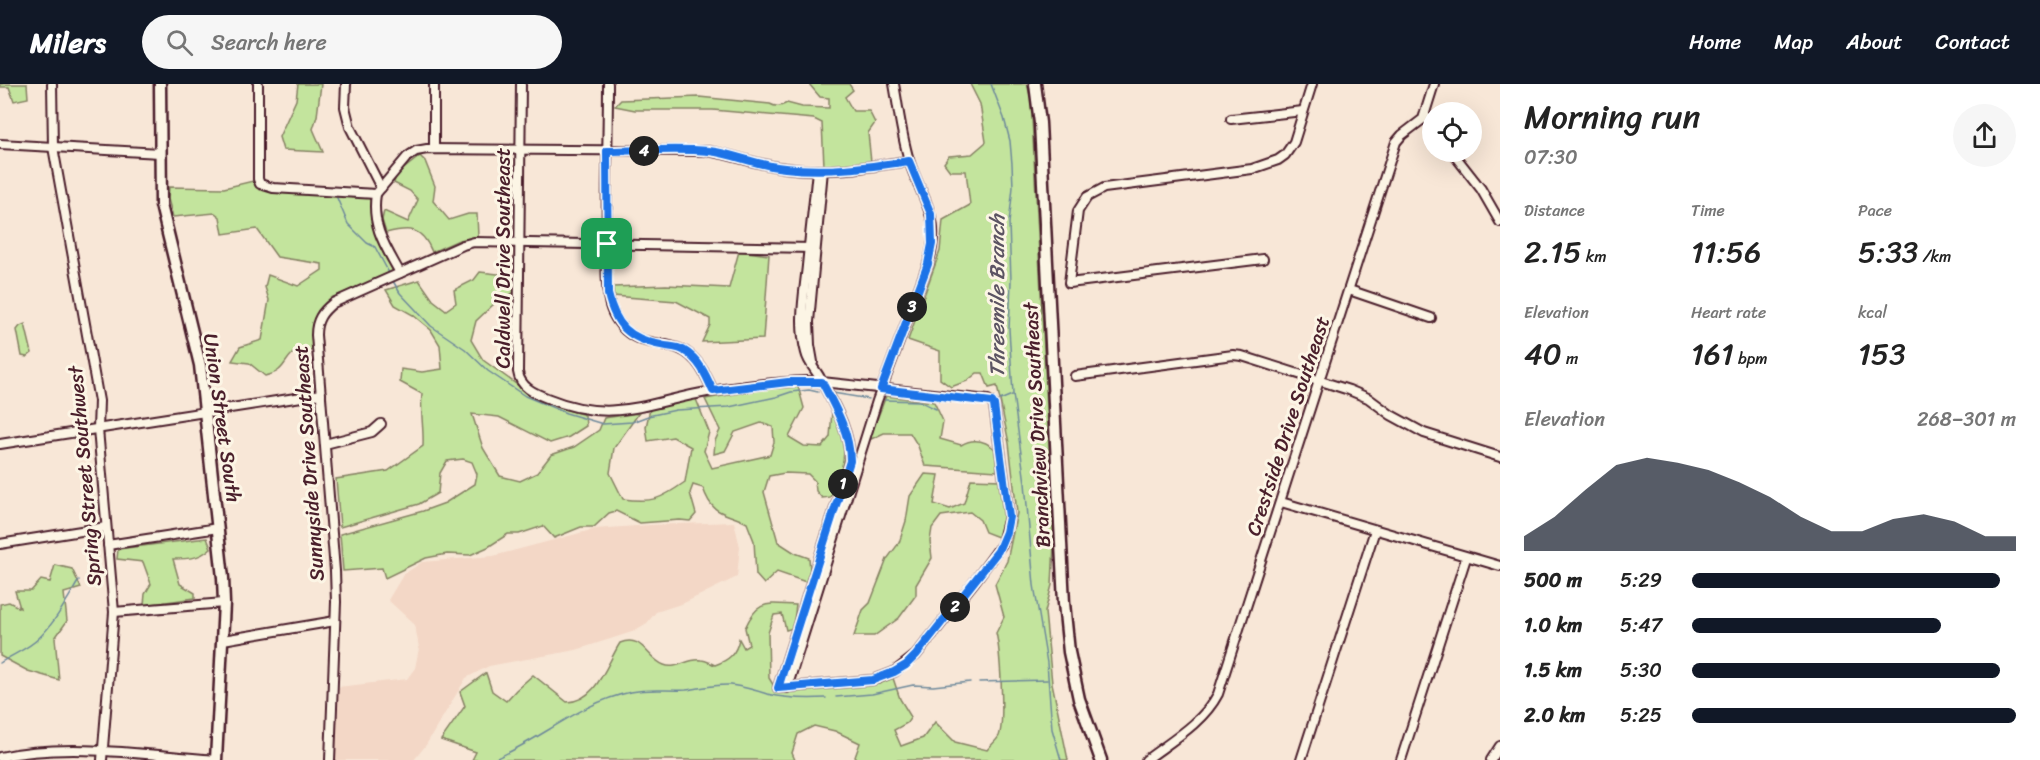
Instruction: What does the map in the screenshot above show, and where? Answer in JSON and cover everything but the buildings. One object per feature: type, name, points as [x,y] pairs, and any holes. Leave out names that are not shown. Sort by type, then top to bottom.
[{"type":"main road","name":"Union Street South","points":[[160,84],[161,205],[196,345],[207,412],[218,528],[224,603],[216,760]]},
{"type":"main road","name":"Branchview Drive Southeast","points":[[1035,84],[1040,123],[1064,603],[1078,699],[1101,760]]},
{"type":"street","name":"Spring Street Southwest","points":[[52,84],[53,147],[99,401],[98,429],[114,612],[102,756]]},
{"type":"street","points":[[258,84],[258,179],[261,184],[273,188],[376,192],[411,154],[434,149],[708,151],[776,167],[836,171],[909,161]]},
{"type":"street","points":[[346,84],[345,107],[350,127],[376,192],[374,208],[376,227],[400,273]]},
{"type":"street","points":[[434,84],[434,149]]},
{"type":"street","name":"Caldwell Drive Southeast","points":[[521,84],[518,372],[520,381],[527,388],[567,406],[593,411],[634,409],[713,391],[788,382],[822,382],[992,402],[994,405],[1009,508],[1006,532],[998,551],[906,665],[873,680],[783,688]]},
{"type":"street","points":[[608,84],[607,244],[608,294],[612,313],[620,324],[637,338],[678,348],[692,356],[713,391]]},
{"type":"street","points":[[783,688],[881,389],[928,264],[932,244],[931,214],[909,161],[894,84]]},
{"type":"street","points":[[1263,259],[1069,283],[1077,215],[1090,194],[1104,188],[1252,170],[1278,160],[1290,149],[1312,84]]},
{"type":"street","points":[[1429,102],[1434,84]]},
{"type":"street","points":[[1231,119],[1303,111]]},
{"type":"street","name":"Crestside Drive Southeast","points":[[1146,760],[1199,719],[1214,703],[1229,663],[1396,142],[1422,120]]},
{"type":"street","points":[[0,144],[160,153]]},
{"type":"street","points":[[1460,162],[1481,189],[1500,222]]},
{"type":"street","points":[[783,688],[850,461],[847,434],[815,370],[808,332],[812,248],[820,170]]},
{"type":"street","name":"Sunnyside Drive Southeast","points":[[330,760],[335,571],[316,335],[320,316],[333,303],[463,245],[520,242],[812,248]]},
{"type":"street","points":[[1349,290],[1431,318]]},
{"type":"street","points":[[1075,376],[1233,355],[1258,360],[1368,398],[1391,415],[1424,433],[1500,457]]},
{"type":"street","points":[[0,444],[321,394]]},
{"type":"street","points":[[325,444],[372,432],[381,424]]},
{"type":"street","points":[[1281,502],[1466,558],[1500,566]]},
{"type":"street","points":[[0,544],[106,528]]},
{"type":"street","points":[[108,545],[218,528]]},
{"type":"street","points":[[1301,760],[1375,530]]},
{"type":"street","points":[[1401,760],[1466,558]]},
{"type":"street","points":[[114,612],[224,603]]},
{"type":"street","points":[[223,640],[335,621]]},
{"type":"street","points":[[1491,760],[1500,746]]},
{"type":"street","points":[[0,757],[37,752],[216,760]]},
{"type":"shaded area","points":[[734,522],[740,547],[737,577],[684,603],[656,612],[647,623],[632,632],[576,650],[489,666],[466,678],[426,745],[414,760],[334,760],[338,687],[407,679],[415,668],[419,648],[415,625],[388,600],[403,575],[422,562],[493,556],[595,529]]},
{"type":"green space","points":[[0,84],[27,84],[28,98],[14,101],[9,87],[0,87]]},
{"type":"green space","points":[[298,84],[321,84],[313,129],[323,152],[283,150],[279,137],[296,100]]},
{"type":"green space","points":[[809,84],[849,84],[853,90],[845,97],[853,111],[869,111],[875,123],[868,133],[871,162],[824,166],[822,123],[814,119],[713,110],[635,110],[615,106],[621,100],[699,97],[777,106],[787,103],[802,107],[829,108],[829,98],[820,97]]},
{"type":"green space","points":[[970,84],[1027,84],[1031,99],[1054,543],[1052,585],[1045,612],[1052,683],[1068,760],[858,760],[855,757],[860,743],[835,731],[814,726],[798,734],[792,753],[795,760],[472,760],[476,752],[441,740],[465,706],[460,692],[486,673],[492,691],[506,701],[533,675],[567,702],[577,700],[593,689],[600,680],[620,643],[628,641],[639,644],[664,665],[705,660],[715,665],[731,656],[739,639],[744,648],[749,645],[745,628],[754,612],[764,605],[771,604],[796,605],[793,628],[786,630],[782,614],[774,615],[768,633],[769,678],[778,693],[879,684],[893,678],[900,699],[911,717],[907,723],[894,730],[901,746],[923,738],[935,722],[955,742],[987,750],[997,739],[1001,728],[1002,701],[996,633],[1004,617],[995,584],[1007,561],[1017,513],[1009,443],[997,386],[989,388],[983,373],[977,373],[967,381],[951,387],[940,379],[940,351],[908,340],[940,251],[943,220],[970,205],[966,171],[950,171],[944,163],[949,156],[972,154],[986,142],[980,104]]},
{"type":"green space","points":[[420,156],[425,161],[435,186],[433,201],[449,220],[468,214],[477,214],[478,237],[459,240],[432,252],[419,233],[402,230],[386,233],[382,220],[384,211],[408,222],[418,200],[410,191],[394,183],[396,175]]},
{"type":"green space","points":[[253,181],[263,190],[372,198],[374,228],[396,272],[329,303],[314,319],[314,350],[293,353],[279,370],[265,376],[249,363],[232,361],[240,347],[262,340],[269,300],[265,287],[268,275],[298,286],[322,270],[322,264],[277,257],[257,229],[223,234],[220,217],[215,213],[173,217],[168,199],[169,187],[224,188]]},
{"type":"green space","points":[[739,251],[769,255],[763,339],[702,342],[710,325],[710,319],[676,301],[613,296],[613,287],[666,285],[729,288]]},
{"type":"green space","points":[[480,272],[515,276],[515,292],[496,302],[476,321],[471,340],[483,360],[530,394],[564,409],[585,415],[586,426],[569,437],[550,443],[499,417],[472,414],[483,448],[500,476],[520,481],[537,473],[551,455],[574,447],[599,430],[604,418],[639,413],[614,448],[610,473],[623,499],[649,500],[663,496],[685,482],[691,447],[673,437],[648,441],[646,427],[650,409],[696,399],[709,432],[704,451],[712,468],[770,455],[774,442],[773,427],[761,423],[735,432],[725,451],[714,454],[715,441],[720,430],[705,399],[770,388],[798,386],[804,408],[789,437],[804,446],[822,447],[830,437],[832,411],[843,440],[844,453],[838,481],[830,497],[822,498],[816,491],[815,481],[808,474],[785,473],[769,476],[764,492],[778,542],[795,553],[809,558],[810,570],[806,582],[777,572],[764,584],[756,575],[754,541],[747,523],[715,509],[703,488],[693,485],[690,493],[696,514],[690,521],[640,523],[616,511],[609,513],[594,527],[581,527],[554,538],[543,526],[519,534],[508,534],[470,555],[447,554],[426,558],[385,578],[382,568],[343,571],[340,534],[445,503],[475,484],[477,474],[472,462],[463,459],[447,461],[440,473],[438,493],[419,504],[340,527],[336,479],[388,471],[423,446],[422,394],[400,382],[401,369],[422,372],[442,369],[440,345],[431,330],[413,315],[395,305],[386,290],[419,280],[433,300],[446,310],[456,303],[454,290],[474,280]]},
{"type":"green space","points":[[25,324],[32,353],[27,357],[22,356],[17,330]]},
{"type":"green space","points":[[886,396],[934,402],[943,421],[940,439],[961,445],[974,441],[988,444],[996,450],[997,471],[925,466],[918,446],[910,433],[884,433],[869,440]]},
{"type":"green space","points":[[925,474],[939,475],[934,504],[950,509],[964,503],[971,479],[1001,480],[1004,516],[998,537],[985,532],[980,520],[970,512],[941,516],[932,528],[930,541],[932,558],[916,585],[916,595],[899,618],[874,636],[854,636],[863,610],[870,603],[887,559],[899,543],[906,521],[910,496]]},
{"type":"green space","points":[[207,538],[211,548],[207,552],[193,558],[173,559],[180,584],[195,593],[195,598],[144,605],[145,594],[151,584],[143,562],[117,559],[118,549]]},
{"type":"green space","points":[[55,565],[72,569],[81,588],[64,593],[67,621],[55,638],[59,680],[28,671],[0,656],[0,604],[9,602],[20,608],[15,591],[31,591],[41,580],[50,582]]},
{"type":"waterway","name":"Threemile Branch","points":[[991,84],[1010,141],[1013,187],[1009,223],[1011,281],[1009,329],[1013,394],[1025,483],[1034,585],[1047,663],[1052,729],[1061,760]]},
{"type":"waterway","points":[[337,198],[348,224],[367,243],[375,247],[389,273]]},
{"type":"waterway","points":[[393,281],[400,293],[431,326],[465,349],[488,371],[525,396],[566,413],[603,424],[632,422],[676,410],[729,407],[791,392],[809,390],[818,392]]},
{"type":"waterway","points":[[833,393],[869,399]]},
{"type":"waterway","points":[[1000,400],[1012,395]]},
{"type":"waterway","points":[[885,400],[919,401],[936,409]]},
{"type":"waterway","points":[[0,663],[39,638],[56,617],[79,580]]},
{"type":"waterway","points":[[979,682],[1047,680]]},
{"type":"waterway","points":[[836,697],[872,694],[913,685],[933,686],[970,682]]},
{"type":"waterway","points":[[492,760],[527,743],[576,713],[612,697],[631,692],[686,690],[731,685],[782,697],[826,698]]},
{"type":"route","points":[[607,151],[708,151],[728,154],[758,164],[836,171],[909,161],[931,214],[932,244],[928,264],[881,389],[992,402],[1009,517],[998,551],[906,665],[884,677],[873,680],[778,688],[850,461],[847,434],[822,382],[788,382],[713,391],[692,356],[678,348],[645,341],[630,334],[620,324],[610,307],[607,244],[607,151]]}]
